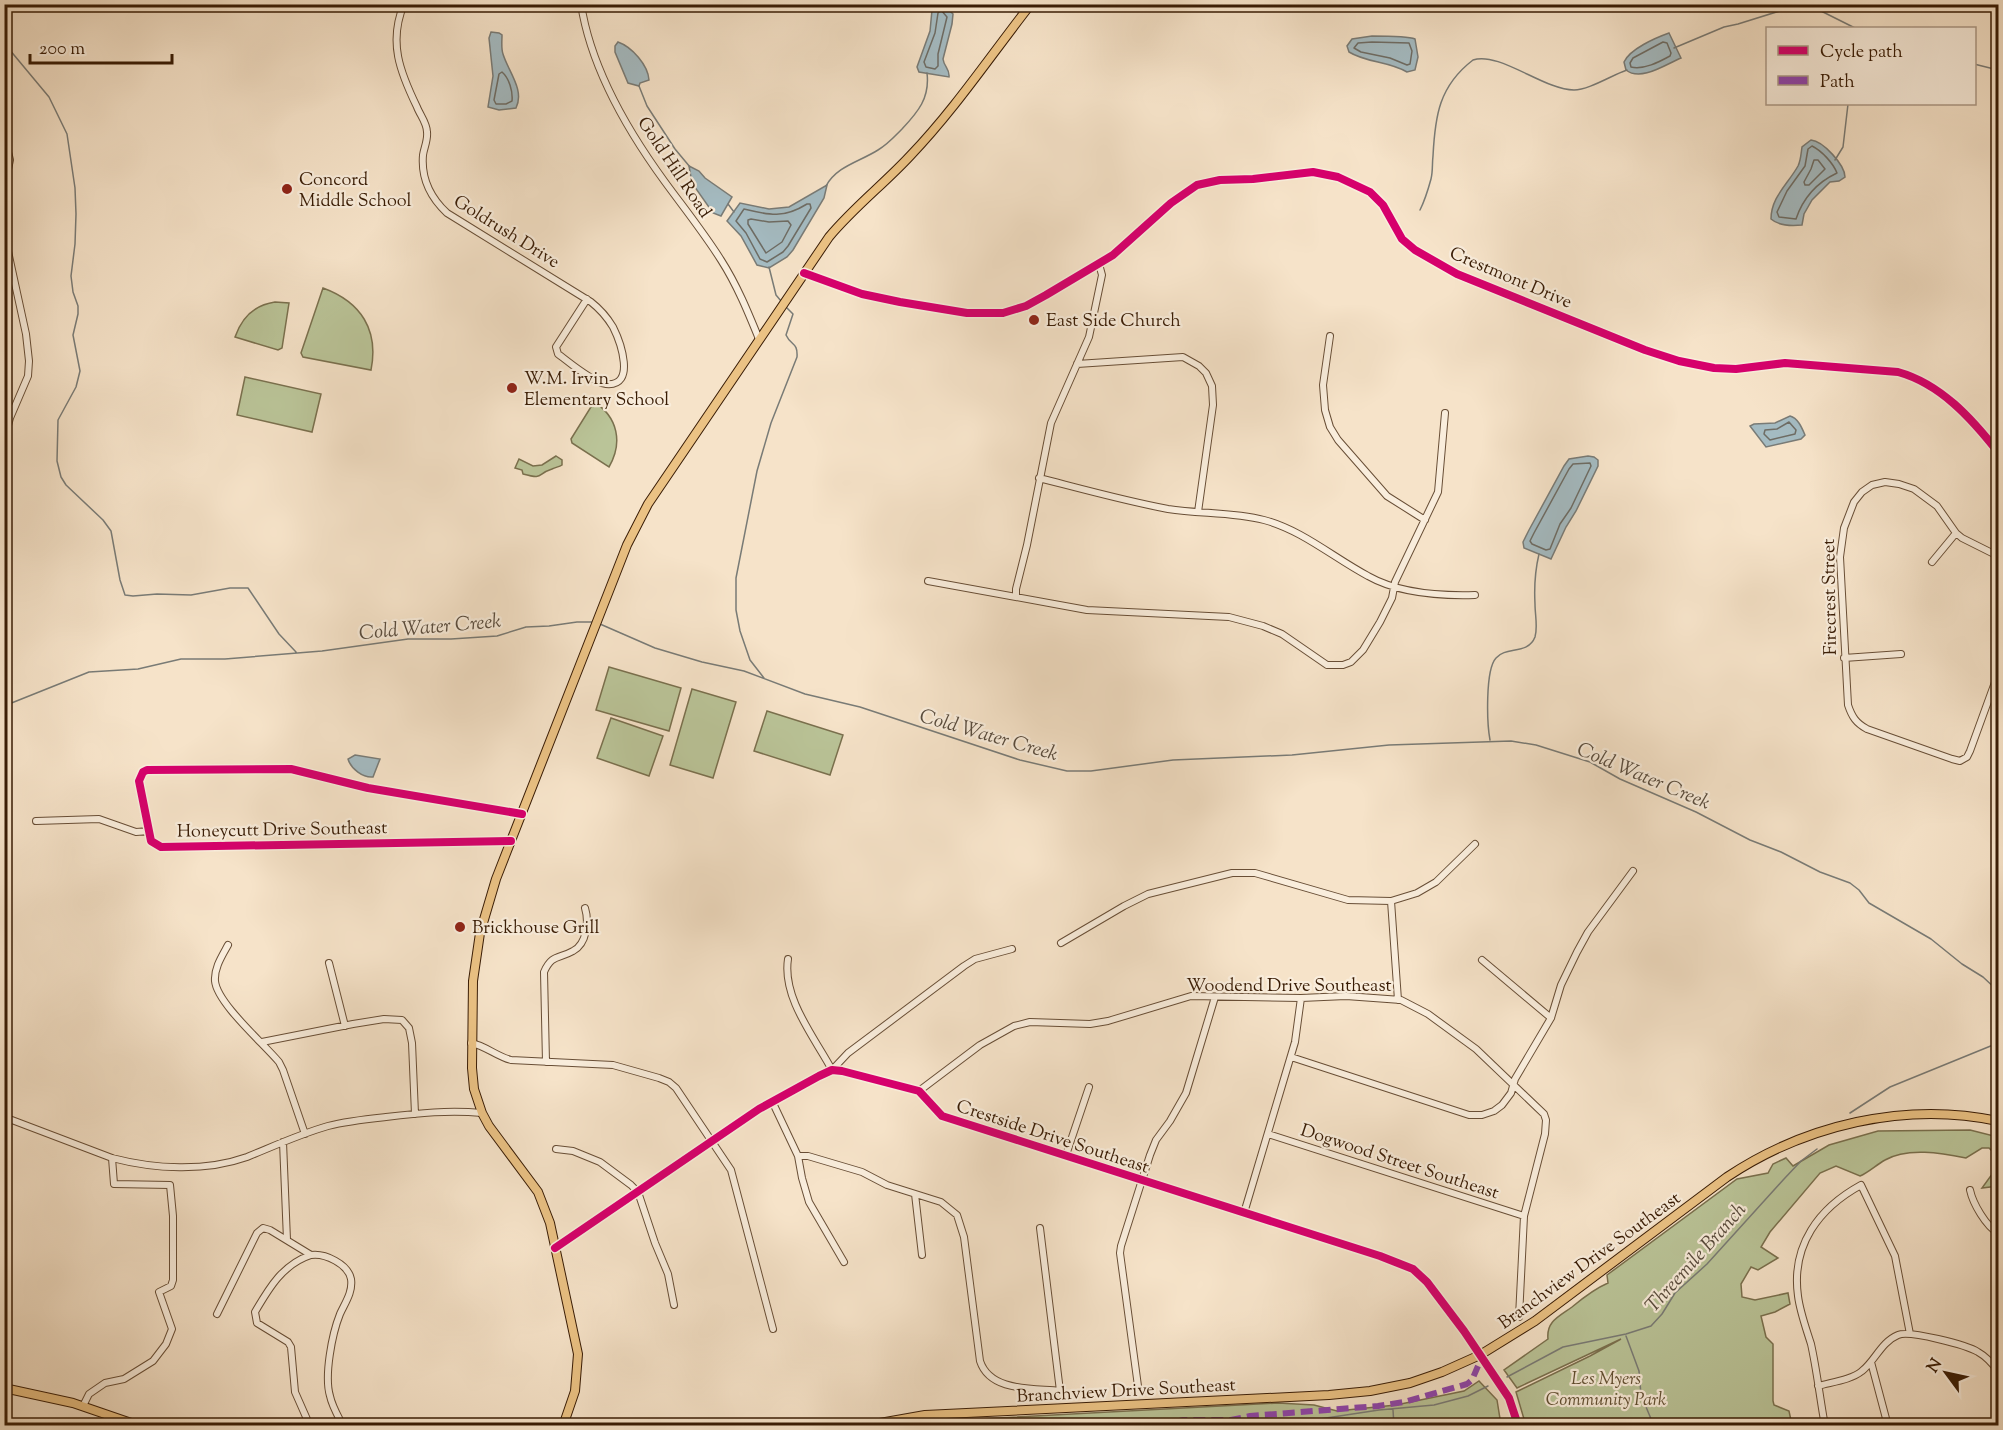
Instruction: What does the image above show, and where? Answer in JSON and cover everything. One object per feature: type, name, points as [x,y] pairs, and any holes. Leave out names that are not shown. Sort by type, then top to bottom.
[{"type":"main road","points":[[563,1425],[575,1391],[578,1354],[545,1209],[538,1192],[494,1135],[482,1113],[474,1089],[471,1000],[477,950],[496,879],[627,545],[648,504],[804,273],[841,223],[935,129],[1031,4]]},
{"type":"main road","name":"Branchview Drive Southeast","points":[[863,1425],[926,1415],[1329,1395],[1410,1383],[1480,1355],[1535,1321],[1726,1178],[1778,1148],[1841,1125],[1898,1115],[1958,1115],[1998,1121]]},
{"type":"main road","points":[[4,1388],[83,1406],[128,1424],[140,1425]]},
{"type":"street","name":"Goldrush Drive","points":[[404,4],[396,38],[397,55],[401,72],[428,131],[423,168],[426,181],[437,203],[447,213],[587,299],[602,311],[620,345],[624,370],[622,377],[616,382],[608,384],[599,382],[558,354],[556,347],[587,299]]},
{"type":"street","name":"Gold Hill Road","points":[[581,4],[596,61],[615,102],[663,179],[722,261],[736,286],[759,339]]},
{"type":"street","points":[[4,136],[10,160],[4,188]]},
{"type":"street","name":"Crestmont Drive","points":[[804,273],[862,294],[944,310],[995,314],[1012,311],[1026,306],[1113,255],[1182,194],[1197,185],[1220,180],[1322,173],[1338,177],[1370,192],[1383,205],[1398,234],[1407,244],[1431,260],[1475,282],[1678,361],[1728,369],[1791,363],[1898,372],[1931,387],[1954,404],[1974,422],[1998,452]]},
{"type":"street","points":[[4,233],[26,334],[29,361],[28,376],[10,418],[4,440]]},
{"type":"street","points":[[1016,597],[1051,423],[1087,342],[1102,275],[1099,264]]},
{"type":"street","points":[[1330,336],[1323,385],[1327,419],[1335,435],[1387,496],[1425,520]]},
{"type":"street","points":[[1077,364],[1183,357],[1203,369],[1212,386],[1213,405],[1198,512]]},
{"type":"street","points":[[928,581],[1087,610],[1215,615],[1244,620],[1282,634],[1322,663],[1335,666],[1350,662],[1369,641],[1392,598],[1395,582],[1438,492],[1445,413]]},
{"type":"street","points":[[1039,478],[1130,501],[1253,518],[1279,525],[1369,577],[1394,587],[1440,596],[1475,596]]},
{"type":"street","name":"Firecrest Street","points":[[1998,556],[1956,533],[1937,506],[1922,494],[1906,486],[1885,482],[1872,485],[1854,502],[1847,519],[1841,548],[1848,705],[1856,722],[1867,729],[1960,761],[1967,757],[1970,751],[1998,674]]},
{"type":"street","points":[[1932,562],[1956,533]]},
{"type":"street","points":[[1845,658],[1901,654]]},
{"type":"street","name":"Honeycutt Drive Southeast","points":[[511,841],[165,847],[151,841],[139,781],[143,772],[155,770],[291,769],[362,787],[522,814]]},
{"type":"street","points":[[36,821],[99,819],[136,832],[149,831]]},
{"type":"street","points":[[1061,943],[1148,894],[1232,873],[1255,873],[1348,900],[1391,901],[1417,893],[1436,882],[1474,844]]},
{"type":"street","points":[[1291,1057],[1475,1116],[1489,1114],[1499,1108],[1511,1093],[1515,1079],[1551,1018],[1561,985],[1577,951],[1633,871]]},
{"type":"street","points":[[1391,901],[1398,1000]]},
{"type":"street","points":[[546,1062],[544,972],[552,959],[574,951],[579,946],[589,919],[585,908]]},
{"type":"street","points":[[228,945],[216,972],[215,980],[218,991],[230,1009],[262,1042],[283,1070],[306,1134]]},
{"type":"street","points":[[555,1248],[772,1101],[832,1070],[848,1053],[964,966],[975,959],[1012,949]]},
{"type":"street","points":[[788,959],[786,970],[794,1000],[802,1020],[832,1070]]},
{"type":"street","points":[[1482,960],[1551,1018]]},
{"type":"street","points":[[329,963],[345,1026]]},
{"type":"street","points":[[1138,1386],[1120,1254],[1125,1232],[1156,1140],[1185,1093],[1215,996]]},
{"type":"street","name":"Woodend Drive Southeast","points":[[919,1091],[981,1045],[1014,1026],[1040,1021],[1064,1025],[1090,1024],[1129,1015],[1182,998],[1215,996],[1301,998],[1346,996],[1398,1000],[1428,1014],[1461,1036],[1496,1066],[1546,1119],[1545,1134],[1524,1216],[1519,1317]]},
{"type":"street","points":[[1244,1213],[1291,1057],[1299,1022],[1301,998]]},
{"type":"street","points":[[262,1042],[345,1026],[392,1019],[402,1020],[411,1031],[415,1114]]},
{"type":"street","points":[[471,1044],[484,1046],[501,1057],[511,1060],[613,1065],[669,1082],[684,1098],[730,1170],[773,1329]]},
{"type":"street","points":[[832,1070],[919,1091]]},
{"type":"street","points":[[1066,1155],[1089,1087]]},
{"type":"street","name":"Crestside Drive Southeast","points":[[919,1091],[942,1116],[1380,1256],[1413,1269],[1427,1282],[1464,1331],[1509,1398],[1516,1425]]},
{"type":"street","points":[[772,1101],[798,1156],[809,1202],[843,1262]]},
{"type":"street","points":[[4,1117],[111,1158],[151,1165],[201,1166],[224,1163],[248,1156],[306,1134],[350,1122],[458,1111],[482,1113]]},
{"type":"street","name":"Dogwood Street Southeast","points":[[1268,1134],[1524,1216]]},
{"type":"street","points":[[283,1142],[287,1240]]},
{"type":"street","points":[[556,1149],[573,1151],[600,1162],[638,1192],[668,1274],[674,1305]]},
{"type":"street","points":[[798,1156],[808,1156],[862,1172],[887,1185],[947,1205],[957,1215],[964,1237],[980,1361],[985,1374],[1003,1384],[1060,1391],[1040,1228]]},
{"type":"street","points":[[83,1406],[89,1394],[105,1383],[124,1379],[153,1361],[166,1344],[172,1329],[159,1292],[171,1286],[173,1280],[173,1216],[170,1185],[114,1184],[111,1158]]},
{"type":"street","points":[[1825,1425],[1811,1346],[1797,1293],[1798,1261],[1805,1239],[1829,1208],[1838,1199],[1862,1185],[1895,1256],[1910,1334]]},
{"type":"street","points":[[1970,1190],[1981,1213],[1998,1233]]},
{"type":"street","points":[[915,1194],[922,1255]]},
{"type":"street","points":[[217,1314],[262,1228],[270,1230],[311,1255],[327,1257],[341,1265],[351,1277],[350,1291],[335,1332],[328,1381],[331,1402],[343,1425]]},
{"type":"street","points":[[310,1425],[295,1392],[291,1347],[288,1342],[257,1323],[255,1312],[275,1279],[288,1268],[311,1255]]},
{"type":"street","points":[[1818,1386],[1858,1374],[1890,1340],[1899,1335],[1910,1334],[1972,1349],[1987,1357],[1998,1371]]},
{"type":"street","points":[[1871,1362],[1888,1425]]},
{"type":"green space","points":[[323,288],[348,301],[364,319],[372,342],[371,370],[303,357],[301,353]]},
{"type":"green space","points":[[275,302],[289,303],[282,348],[278,350],[235,337],[241,324],[250,313],[261,306]]},
{"type":"green space","points":[[245,377],[321,394],[312,432],[237,415]]},
{"type":"green space","points":[[594,402],[608,415],[616,431],[616,449],[609,467],[572,443],[571,439]]},
{"type":"green space","points":[[556,456],[562,460],[562,465],[538,476],[523,474],[522,470],[515,468],[519,459],[533,466],[542,465]]},
{"type":"green space","points":[[609,667],[681,688],[669,731],[596,710]]},
{"type":"green space","points":[[692,689],[736,702],[713,778],[670,765]]},
{"type":"green space","points":[[767,711],[843,735],[830,775],[754,751]]},
{"type":"green space","points":[[611,718],[663,736],[649,776],[597,758]]},
{"type":"green space","name":"Les Myers Community Park","points":[[1970,1130],[1998,1137],[1998,1166],[1993,1152],[1989,1148],[1982,1148],[1966,1158],[1914,1152],[1894,1156],[1860,1176],[1836,1166],[1820,1173],[1770,1232],[1761,1247],[1778,1258],[1758,1270],[1751,1267],[1741,1284],[1742,1297],[1755,1300],[1788,1293],[1790,1304],[1761,1316],[1766,1337],[1773,1344],[1774,1405],[1789,1411],[1792,1425],[1523,1425],[1524,1419],[1516,1392],[1621,1339],[1517,1388],[1504,1370],[1548,1339],[1552,1323],[1589,1294],[1608,1283],[1607,1275],[1737,1179],[1768,1173],[1773,1164],[1786,1158],[1793,1166],[1829,1145],[1878,1131]]},
{"type":"green space","points":[[1998,1166],[1998,1186],[1982,1188]]},
{"type":"green space","points":[[1479,1381],[1497,1400],[1501,1425],[897,1425],[1278,1403],[1314,1405],[1337,1411],[1396,1405],[1464,1391]]},
{"type":"water","points":[[935,4],[944,5],[953,14],[943,59],[949,77],[919,72],[917,67],[930,31],[932,10]]},
{"type":"water","points":[[491,32],[502,35],[503,54],[517,87],[516,108],[499,110],[488,107],[493,76],[489,38]]},
{"type":"water","points":[[1669,33],[1681,58],[1646,73],[1632,73],[1626,70],[1624,62],[1637,48]]},
{"type":"water","points":[[1372,36],[1415,39],[1418,57],[1415,70],[1407,72],[1349,52],[1347,46],[1352,39]]},
{"type":"water","points":[[618,42],[638,57],[646,68],[649,80],[640,83],[639,86],[628,83],[615,52]]},
{"type":"water","points":[[1811,140],[1816,141],[1832,154],[1841,166],[1845,177],[1839,181],[1830,182],[1812,200],[1804,214],[1802,225],[1778,223],[1771,219],[1774,204],[1798,166],[1802,147]]},
{"type":"water","points":[[689,166],[732,197],[721,216],[713,213],[692,183]]},
{"type":"water","points":[[827,185],[824,198],[787,257],[769,268],[757,265],[741,236],[727,221],[740,203],[769,209],[789,207]]},
{"type":"water","points":[[1790,416],[1803,429],[1805,435],[1801,439],[1766,447],[1750,426],[1775,423]]},
{"type":"water","points":[[1588,456],[1598,460],[1598,466],[1551,559],[1524,548],[1523,542],[1564,466],[1569,459]]},
{"type":"water","points":[[355,755],[380,759],[373,777],[361,774],[352,766],[348,759]]},
{"type":"waterway","points":[[1674,48],[1724,27],[1786,9],[1810,5]]},
{"type":"waterway","points":[[1811,6],[1853,27]]},
{"type":"waterway","points":[[4,43],[49,97],[67,134],[75,188],[75,244],[71,276],[78,306],[73,335],[80,371],[76,387],[58,420],[57,461],[61,477],[111,531],[125,595],[191,595],[230,588],[248,588],[279,634],[296,652]]},
{"type":"waterway","points":[[1420,210],[1432,176],[1435,128],[1441,103],[1453,80],[1473,60],[1496,61],[1549,84],[1574,90],[1593,85],[1627,70]]},
{"type":"waterway","points":[[1976,64],[1998,70]]},
{"type":"waterway","points":[[826,186],[842,169],[885,145],[908,123],[925,97],[927,73]]},
{"type":"waterway","points":[[639,86],[647,106],[675,149],[690,167]]},
{"type":"waterway","points":[[1835,160],[1843,147],[1848,105]]},
{"type":"waterway","points":[[728,204],[734,212]]},
{"type":"waterway","points":[[769,267],[776,295],[781,301]]},
{"type":"waterway","points":[[764,678],[750,660],[740,631],[736,610],[736,578],[757,471],[771,423],[797,357],[795,346],[786,335],[793,314],[786,307]]},
{"type":"waterway","points":[[1490,740],[1488,697],[1492,664],[1500,654],[1527,646],[1535,637],[1535,585],[1539,554]]},
{"type":"waterway","name":"Cold Water Creek","points":[[4,706],[89,672],[138,669],[181,659],[225,659],[322,651],[408,639],[497,636],[526,627],[592,622]]},
{"type":"waterway","name":"Cold Water Creek","points":[[600,624],[655,648],[744,671],[805,694],[860,707],[1020,760],[1067,771],[1091,771],[1173,760],[1292,755],[1389,745],[1511,741],[1536,745],[1590,762],[1620,779],[1696,812],[1750,840],[1850,883],[1869,903],[1931,939],[1962,964],[1983,977],[1998,991]]},
{"type":"waterway","name":"Threemile Branch","points":[[1850,1113],[1890,1087],[1998,1043]]},
{"type":"waterway","name":"Threemile Branch","points":[[1507,1377],[1563,1347],[1626,1334],[1651,1326],[1662,1314],[1675,1293],[1707,1264],[1801,1161],[1817,1149]]},
{"type":"waterway","points":[[1626,1336],[1639,1371],[1641,1395],[1654,1426]]},
{"type":"waterway","name":"Threemile Branch","points":[[1263,1426],[1434,1405],[1468,1396],[1488,1386]]},
{"type":"waterway","points":[[1393,1410],[1394,1426]]},
{"type":"marked path","points":[[1158,1426],[1183,1420],[1231,1420],[1250,1416],[1404,1402],[1467,1384],[1472,1380],[1478,1366]]},
{"type":"cycle path","points":[[804,273],[862,294],[900,302],[967,313],[1003,313],[1026,306],[1113,255],[1171,203],[1197,185],[1220,180],[1253,179],[1313,172],[1338,177],[1370,192],[1383,205],[1402,239],[1415,250],[1457,274],[1645,350],[1679,361],[1714,368],[1736,369],[1785,363],[1898,372],[1942,394],[1966,415],[1998,452]]},
{"type":"cycle path","points":[[511,841],[161,847],[151,841],[139,781],[143,772],[147,770],[291,769],[368,788],[522,814]]},
{"type":"cycle path","points":[[555,1248],[759,1109],[832,1070],[842,1071],[919,1091],[942,1116],[1380,1256],[1413,1269],[1427,1282],[1464,1331],[1509,1398],[1516,1426]]},
{"type":"place","name":"Concord Middle School","points":[[287,189]]},
{"type":"place","name":"East Side Church","points":[[1034,320]]},
{"type":"place","name":"W.M. Irvin Elementary School","points":[[512,388]]},
{"type":"place","name":"Brickhouse Grill","points":[[460,927]]}]
